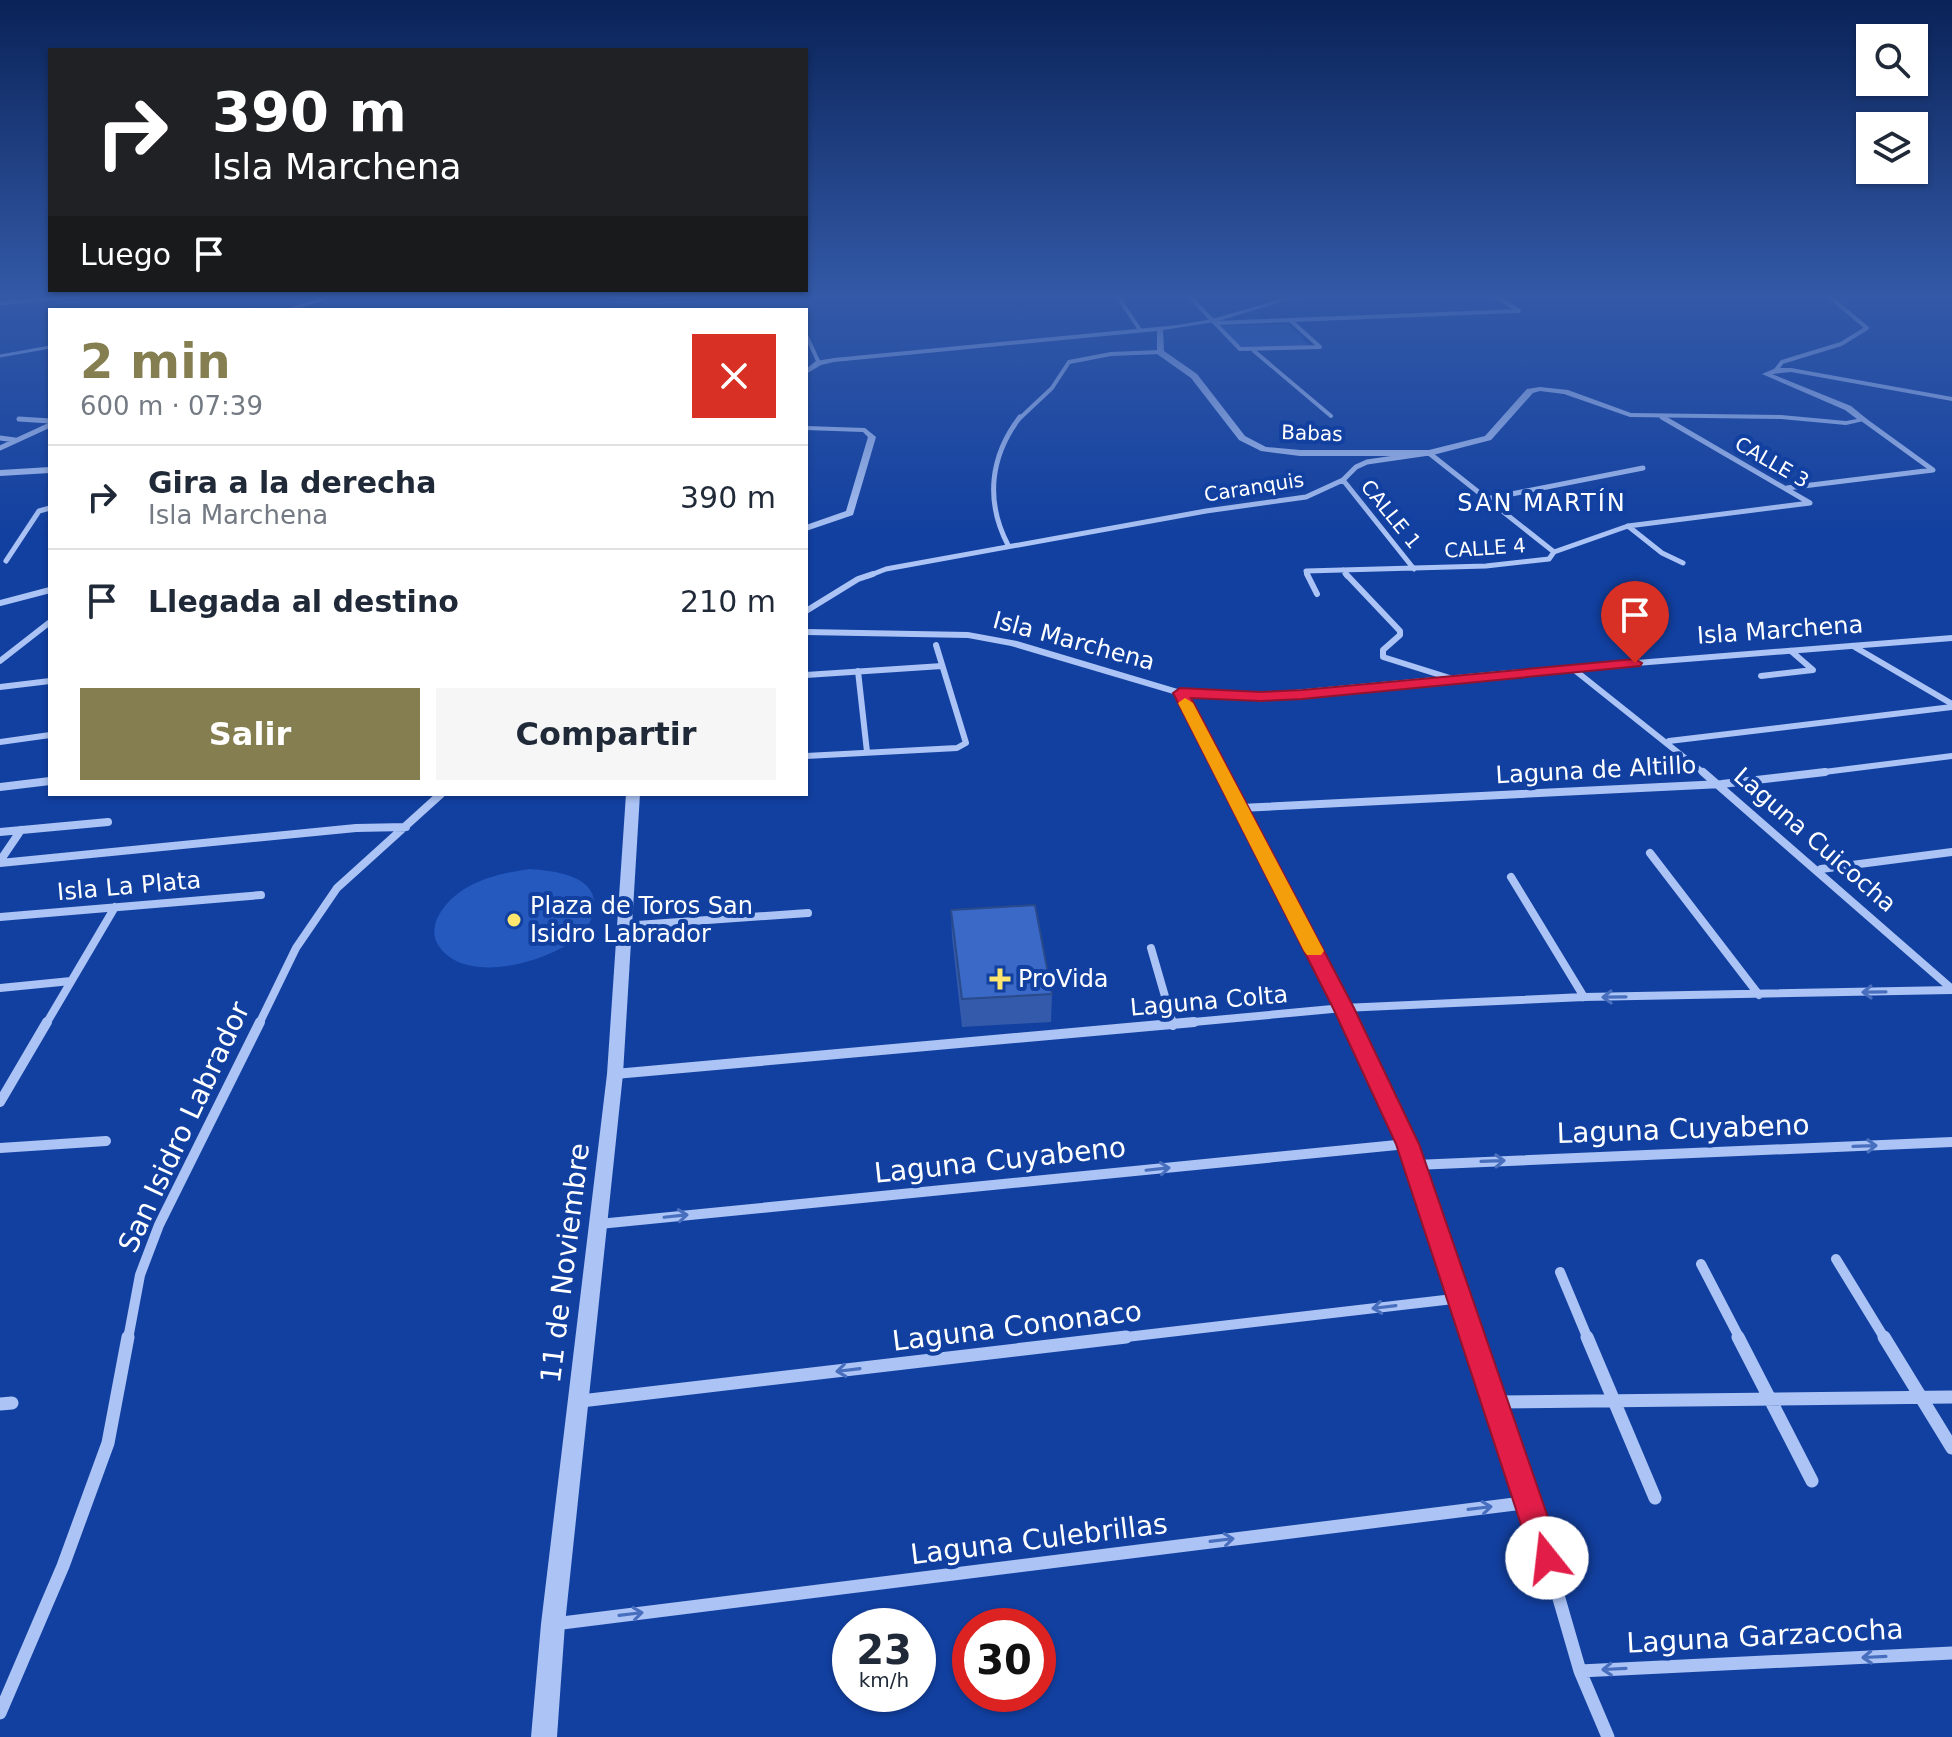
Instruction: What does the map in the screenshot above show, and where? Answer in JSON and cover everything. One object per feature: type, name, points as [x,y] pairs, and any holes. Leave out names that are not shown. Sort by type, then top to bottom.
[{"type":"street","points":[[1008,545],[994,510],[992,479],[1002,444],[1023,413],[1054,386],[1061,375]]},
{"type":"street","name":"Babas","points":[[1193,375],[1242,438],[1264,449],[1300,453],[1429,453]]},
{"type":"street","points":[[1283,375],[1331,416]]},
{"type":"street","points":[[1769,375],[1848,408],[1933,470],[1786,488]]},
{"type":"street","points":[[1807,375],[1952,399]]},
{"type":"street","name":"Caranquis","points":[[808,610],[858,579],[886,569],[1206,511],[1306,497],[1343,480],[1356,467],[1367,462],[1429,453],[1493,435],[1530,391],[1540,389],[1565,392],[1621,413],[1662,417],[1781,417],[1846,423],[1864,420]]},
{"type":"street","name":"CALLE 3","points":[[1662,417],[1810,503],[1796,507]]},
{"type":"street","points":[[19,419],[48,423]]},
{"type":"street","points":[[0,448],[48,424]]},
{"type":"street","points":[[808,428],[871,433],[872,437],[850,513],[808,527]]},
{"type":"street","points":[[0,438],[16,440]]},
{"type":"street","points":[[1429,453],[1554,552]]},
{"type":"street","points":[[1486,499],[1643,468]]},
{"type":"street","points":[[0,473],[48,470]]},
{"type":"street","name":"CALLE 1","points":[[1343,480],[1414,569]]},
{"type":"street","name":"CALLE 4","points":[[1317,594],[1306,572],[1414,569],[1549,559],[1554,552],[1628,526],[1796,507]]},
{"type":"street","points":[[6,561],[39,511],[48,509]]},
{"type":"street","points":[[1628,526],[1662,553],[1683,563]]},
{"type":"street","points":[[1343,570],[1359,591],[1400,631],[1400,635],[1383,650],[1383,657],[1436,671],[1453,679]]},
{"type":"street","points":[[0,603],[48,591]]},
{"type":"street","points":[[0,661],[48,624]]},
{"type":"street","name":"Isla Marchena","points":[[808,632],[968,635],[1013,643],[1180,693],[1289,695],[1572,668],[1952,638]]},
{"type":"street","points":[[808,756],[957,748],[966,743],[936,645]]},
{"type":"street","points":[[1853,646],[1950,702]]},
{"type":"street","points":[[1761,676],[1813,670],[1791,651]]},
{"type":"street","points":[[808,675],[942,666]]},
{"type":"street","name":"Laguna Cuicocha","points":[[1572,668],[1722,784],[1821,869],[1952,989]]},
{"type":"street","points":[[858,671],[867,752]]},
{"type":"street","points":[[0,687],[48,681]]},
{"type":"street","points":[[1180,693],[1343,1008],[1407,1144],[1531,1502],[1580,1671],[1608,1737]]},
{"type":"street","points":[[1669,741],[1950,702]]},
{"type":"street","points":[[0,742],[48,735]]},
{"type":"street","name":"Laguna de Altillo","points":[[1240,808],[1722,784],[1952,756]]},
{"type":"street","points":[[0,787],[48,781]]},
{"type":"street","name":"San Isidro Labrador","points":[[0,1713],[63,1566],[108,1443],[140,1275],[159,1225],[296,948],[337,888],[439,796]]},
{"type":"street","name":"11 de Noviembre","points":[[544,1737],[553,1624],[615,1074],[633,796]]},
{"type":"street","points":[[0,832],[108,822]]},
{"type":"street","points":[[0,862],[356,828],[406,827]]},
{"type":"street","points":[[0,862],[21,830]]},
{"type":"street","points":[[1821,869],[1952,852]]},
{"type":"street","points":[[1650,853],[1759,995]]},
{"type":"street","points":[[1511,877],[1584,997]]},
{"type":"street","name":"Isla La Plata","points":[[0,917],[261,895]]},
{"type":"street","points":[[0,1102],[115,907]]},
{"type":"street","points":[[623,926],[808,913]]},
{"type":"street","points":[[1151,948],[1173,1025]]},
{"type":"street","points":[[0,988],[71,981]]},
{"type":"street","name":"Laguna Colta","points":[[615,1074],[1343,1008],[1584,997],[1952,989]]},
{"type":"street","points":[[0,1148],[106,1141]]},
{"type":"street","name":"Laguna Cuyabeno","points":[[1415,1165],[1952,1142]]},
{"type":"street","name":"Laguna Cuyabeno","points":[[598,1224],[1407,1144]]},
{"type":"street","points":[[1836,1259],[1952,1448]]},
{"type":"street","points":[[1701,1264],[1812,1481]]},
{"type":"street","points":[[1560,1272],[1655,1498]]},
{"type":"street","name":"Laguna Cononaco","points":[[578,1402],[1462,1298]]},
{"type":"street","points":[[1495,1402],[1952,1397]]},
{"type":"street","name":"Laguna Culebrillas","points":[[553,1624],[1531,1502]]},
{"type":"street","name":"Laguna Garzacocha","points":[[1580,1671],[1952,1653]]},
{"type":"shaded area","name":"Plaza de Toros San Isidro Labrador","points":[[530,869],[572,877],[589,888],[594,908],[590,923],[583,932],[549,954],[507,966],[466,965],[449,957],[437,943],[434,934],[444,907],[476,883]]},
{"type":"building","name":"ProVida","points":[[1035,905],[1052,994],[962,999],[951,910]]},
{"type":"slow traffic","points":[[1185,703],[1314,951]]},
{"type":"place","name":"Plaza de Toros San Isidro Labrador","points":[[514,920]]},
{"type":"place","name":"ProVida","points":[[1000,979]]},
{"type":"district","name":"SAN MARTÍN","points":[[1542,503]]},
{"type":"route","points":[[1547,1558],[1531,1502],[1407,1144],[1343,1008],[1180,693],[1261,697],[1635,663]]}]
